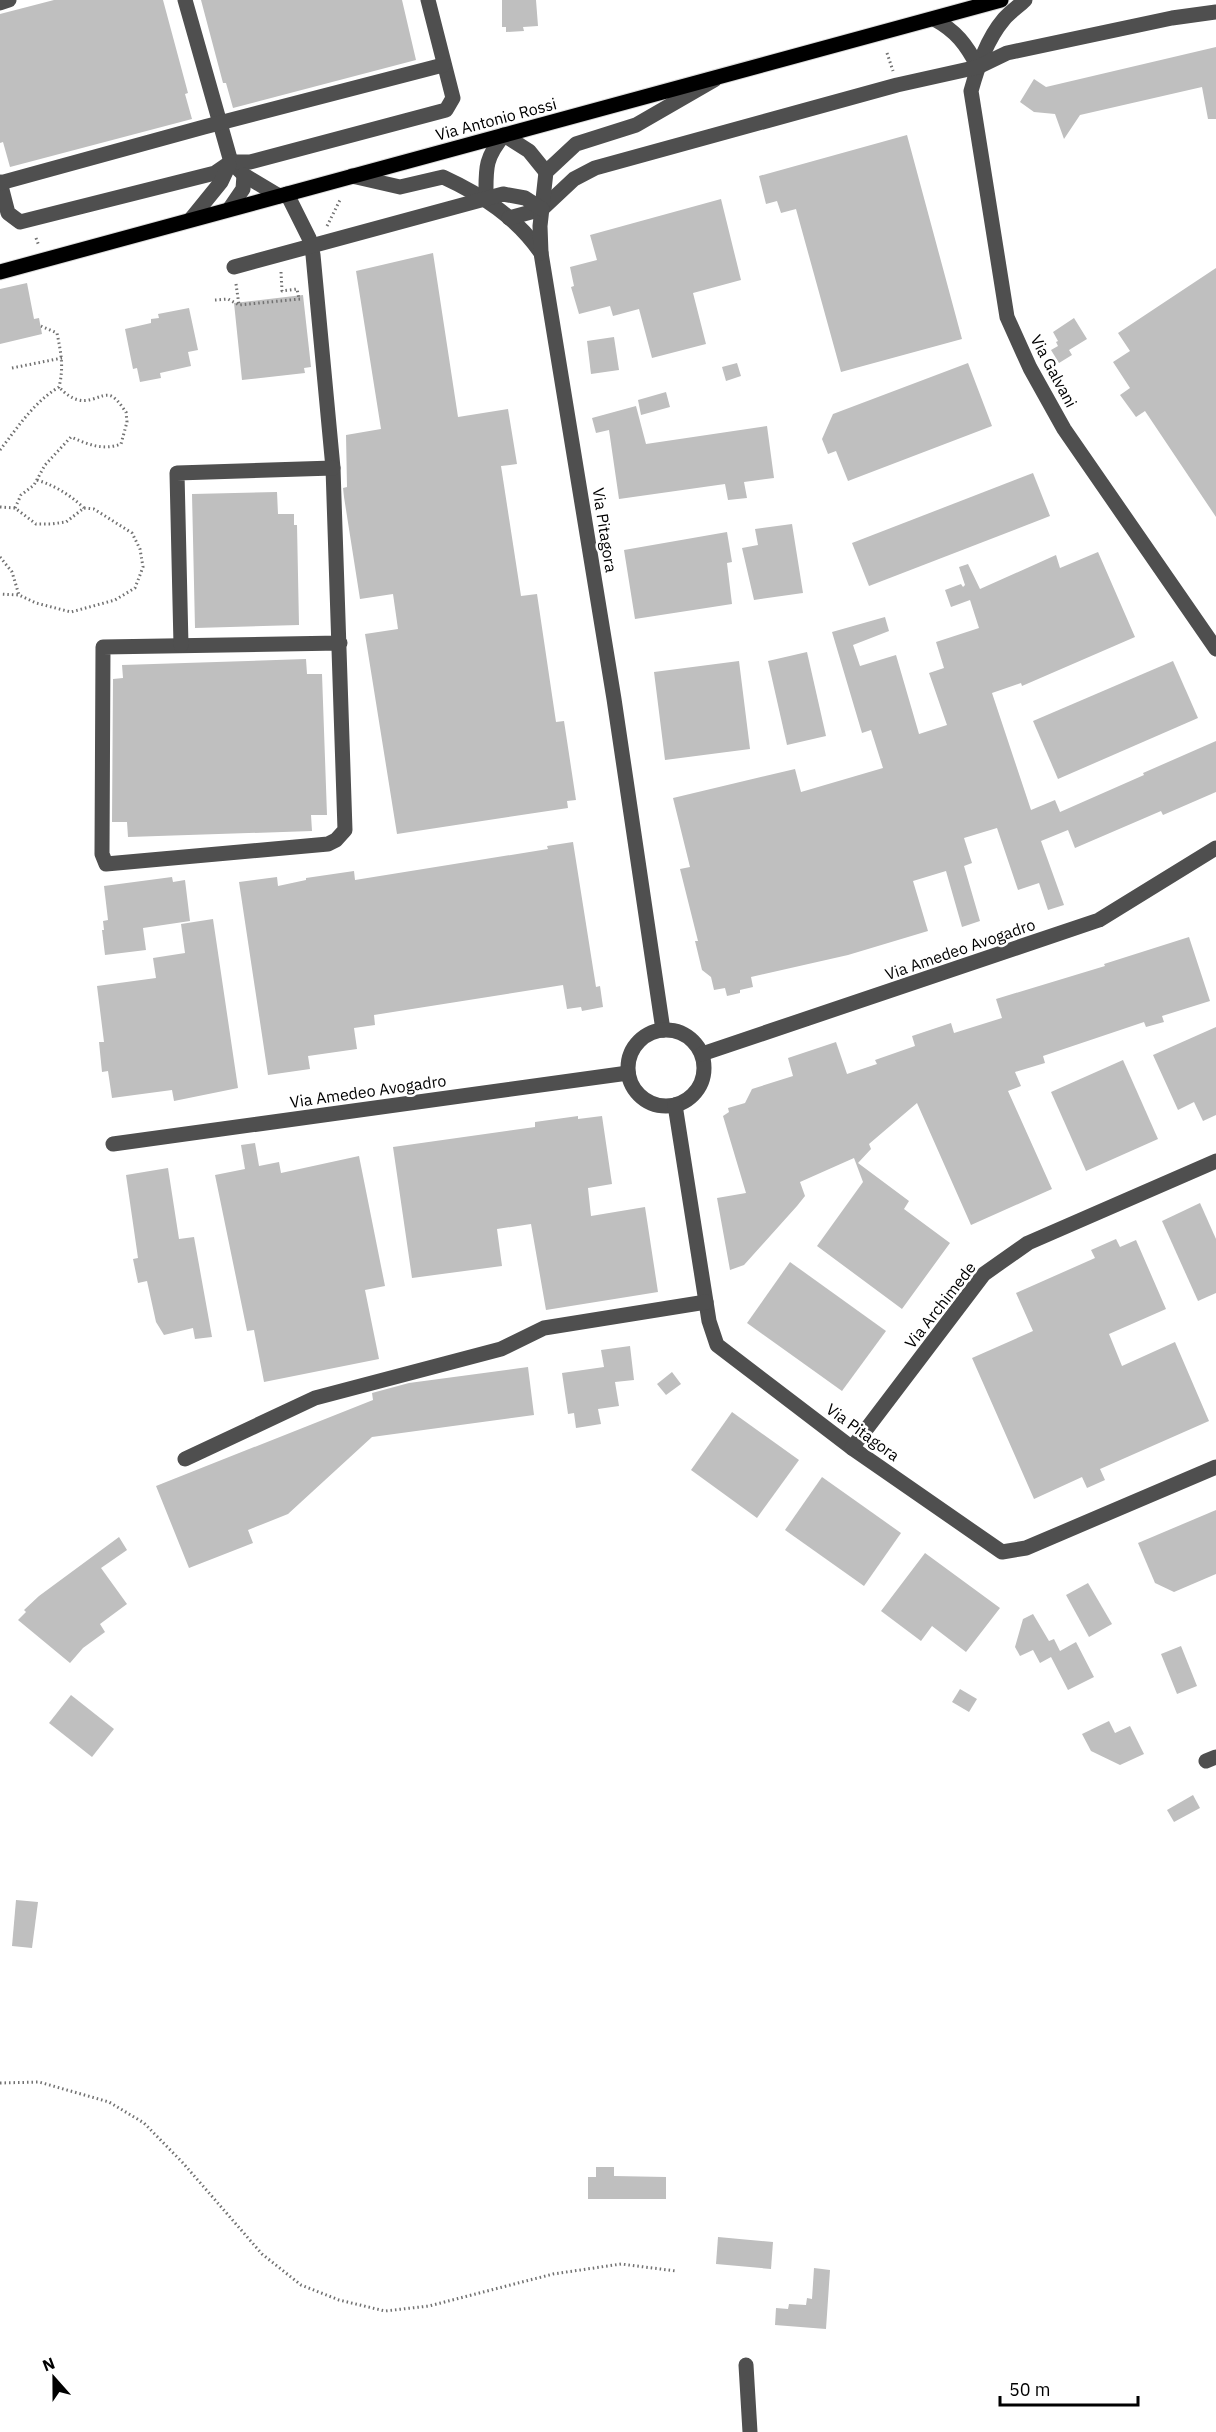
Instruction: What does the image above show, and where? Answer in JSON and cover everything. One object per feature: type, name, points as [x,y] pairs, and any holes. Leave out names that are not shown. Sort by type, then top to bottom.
[{"type":"main road","name":"Via Antonio Rossi","points":[[0,272],[1001,0]]},
{"type":"street","points":[[0,3],[9,0]]},
{"type":"street","points":[[185,0],[231,162],[244,175],[283,195],[310,242],[333,468],[340,643],[345,830],[336,840],[328,844],[106,864],[102,854],[103,647],[340,643]]},
{"type":"street","points":[[428,0],[444,65]]},
{"type":"street","points":[[978,67],[1004,19],[1025,0]]},
{"type":"street","points":[[509,218],[542,209],[574,179],[595,168],[897,86],[978,67],[1006,53],[1041,44],[1216,12]]},
{"type":"street","points":[[934,19],[950,27],[964,42],[978,67]]},
{"type":"street","name":"Via Antonio Rossi","points":[[444,65],[453,98],[446,110],[250,162],[231,162],[215,173],[20,222],[8,213],[0,183],[444,65]]},
{"type":"street","name":"Via Galvani","points":[[978,67],[971,91],[1007,317],[1030,368],[1065,429],[1216,649]]},
{"type":"street","points":[[541,253],[546,172],[576,144],[636,125],[716,79]]},
{"type":"street","points":[[486,199],[490,152],[504,135],[529,151],[546,172]]},
{"type":"street","points":[[191,219],[220,182],[231,162]]},
{"type":"street","points":[[230,208],[243,189],[244,175]]},
{"type":"street","name":"Via Pitagora","points":[[352,176],[400,187],[443,177],[486,199],[530,237],[541,253],[614,699],[663,1030]]},
{"type":"street","points":[[234,267],[310,242],[503,194],[525,198],[542,209]]},
{"type":"street","points":[[181,645],[177,473],[333,468]]},
{"type":"street","name":"Via Amedeo Avogadro","points":[[702,1054],[1099,920],[1216,848]]},
{"type":"street","points":[[663,1030],[675,1031],[696,1044],[702,1054],[703,1080],[696,1092],[687,1100],[675,1105],[662,1106],[650,1103],[639,1095],[632,1085],[628,1073],[633,1049],[651,1033],[663,1030]]},
{"type":"street","name":"Via Amedeo Avogadro","points":[[113,1144],[628,1073]]},
{"type":"street","name":"Via Pitagora","points":[[675,1105],[709,1321],[717,1345],[852,1448],[1002,1552],[1026,1548],[1216,1467]]},
{"type":"street","name":"Via Archimede","points":[[852,1448],[984,1274],[1028,1243],[1216,1161]]},
{"type":"street","points":[[185,1460],[315,1398],[501,1349],[544,1328],[706,1302]]},
{"type":"street","points":[[746,2364],[750,2432]]},
{"type":"path","points":[[887,53],[894,76]]},
{"type":"path","points":[[310,242],[323,234],[340,201]]},
{"type":"path","points":[[215,300],[228,299],[239,305],[300,299],[297,289],[282,291],[277,254]]},
{"type":"path","points":[[234,267],[239,305]]},
{"type":"path","points":[[0,450],[31,410],[48,393],[59,387],[63,358],[57,333],[41,326]]},
{"type":"path","points":[[12,368],[63,358]]},
{"type":"path","points":[[15,508],[21,495],[34,485],[45,465],[71,437],[84,443],[109,448],[121,444],[125,433],[126,412],[112,396],[105,395],[89,401],[77,400],[66,395],[59,387]]},
{"type":"path","points":[[0,594],[19,594],[36,603],[71,612],[115,600],[135,588],[142,567],[140,549],[132,533],[94,509],[84,508],[70,495],[51,484],[37,480]]},
{"type":"path","points":[[0,507],[15,508],[36,524],[66,522],[84,508]]},
{"type":"path","points":[[0,557],[12,572],[19,594]]},
{"type":"path","points":[[0,2083],[39,2082],[110,2102],[144,2123],[183,2163],[262,2254],[302,2285],[339,2300],[385,2311],[429,2306],[553,2274],[621,2264],[676,2271]]},
{"type":"building","points":[[54,0],[163,0],[188,93],[185,94],[192,119],[10,167],[3,142],[0,143],[0,14]]},
{"type":"building","points":[[201,0],[402,0],[416,60],[233,108],[226,83],[223,83]]},
{"type":"building","points":[[502,0],[536,0],[538,26],[523,27],[524,31],[506,32],[506,27],[502,27]]},
{"type":"building","points":[[1216,47],[1216,119],[1208,119],[1202,87],[1080,115],[1064,139],[1055,114],[1034,112],[1020,102],[1034,79],[1046,87]]},
{"type":"building","points":[[907,135],[962,339],[841,372],[796,209],[781,213],[777,201],[766,204],[759,176]]},
{"type":"building","points":[[721,199],[741,280],[693,293],[706,344],[652,358],[639,309],[613,316],[610,306],[579,314],[571,287],[574,286],[570,267],[597,260],[590,235]]},
{"type":"building","points":[[433,253],[458,417],[508,409],[517,464],[501,466],[521,596],[537,594],[556,722],[564,721],[576,800],[567,801],[568,808],[397,834],[365,634],[398,629],[393,594],[360,599],[343,488],[347,487],[346,435],[381,429],[356,271]]},
{"type":"building","points":[[1216,268],[1216,517],[1145,411],[1136,417],[1120,395],[1130,388],[1113,362],[1130,351],[1118,333]]},
{"type":"building","points":[[27,283],[34,319],[39,318],[42,334],[0,344],[0,289]]},
{"type":"building","points":[[303,295],[311,367],[304,368],[305,373],[242,380],[234,303]]},
{"type":"building","points":[[189,308],[198,350],[188,352],[191,366],[160,373],[161,378],[140,382],[137,368],[133,369],[125,329],[151,323],[151,319],[159,318],[158,314]]},
{"type":"building","points":[[1074,318],[1087,339],[1069,350],[1072,355],[1059,363],[1051,350],[1058,346],[1053,332]]},
{"type":"building","points":[[614,337],[619,370],[591,374],[587,341]]},
{"type":"building","points":[[737,363],[741,376],[726,381],[722,367]]},
{"type":"building","points":[[968,363],[992,426],[848,481],[836,451],[828,454],[822,439],[833,414]]},
{"type":"building","points":[[666,392],[670,407],[641,415],[638,400]]},
{"type":"building","points":[[636,406],[646,444],[767,426],[774,478],[744,482],[747,498],[728,500],[725,484],[619,499],[609,430],[596,433],[592,418]]},
{"type":"building","points":[[1033,473],[1050,516],[869,586],[852,543]]},
{"type":"building","points":[[277,492],[278,514],[294,514],[294,525],[297,525],[299,625],[195,628],[192,494]]},
{"type":"building","points":[[792,524],[803,593],[754,600],[742,548],[758,545],[755,529]]},
{"type":"building","points":[[727,532],[732,562],[727,563],[732,604],[635,619],[624,550]]},
{"type":"building","points":[[1098,552],[1135,637],[1022,686],[1021,683],[992,693],[1031,810],[1055,800],[1060,812],[1216,741],[1216,792],[1163,815],[1161,811],[1075,848],[1068,830],[1041,841],[1064,905],[1048,910],[1039,883],[1018,890],[997,828],[964,838],[972,863],[964,866],[980,921],[962,927],[946,871],[913,881],[928,931],[848,955],[751,977],[753,987],[740,990],[740,993],[727,996],[725,988],[714,990],[711,977],[702,970],[695,941],[698,941],[680,869],[690,867],[673,798],[795,769],[801,792],[883,768],[871,730],[862,733],[832,632],[885,617],[889,631],[853,645],[860,666],[896,655],[919,734],[947,725],[929,673],[944,668],[936,642],[979,628],[970,600],[951,607],[945,590],[961,584],[963,587],[965,585],[959,567],[968,564],[980,589],[1056,555],[1060,568]]},
{"type":"building","points":[[807,652],[826,736],[787,745],[768,661]]},
{"type":"building","points":[[306,659],[307,674],[322,674],[327,815],[311,815],[312,831],[128,837],[127,822],[112,822],[113,679],[123,678],[122,665]]},
{"type":"building","points":[[739,661],[750,749],[665,760],[654,672]]},
{"type":"building","points":[[1173,661],[1198,718],[1058,779],[1033,721]]},
{"type":"building","points":[[573,842],[596,987],[600,986],[603,1007],[582,1011],[581,1007],[567,1009],[563,985],[374,1015],[375,1025],[354,1028],[357,1049],[308,1056],[310,1069],[268,1075],[239,882],[277,877],[278,886],[306,880],[306,878],[354,871],[355,880],[548,849],[547,846]]},
{"type":"building","points":[[172,877],[173,882],[185,880],[190,921],[143,928],[146,950],[105,955],[102,930],[104,930],[103,921],[108,920],[104,886]]},
{"type":"building","points":[[213,919],[238,1088],[174,1101],[172,1090],[112,1098],[108,1071],[102,1072],[99,1042],[104,1042],[97,986],[156,978],[153,958],[185,953],[181,924]]},
{"type":"building","points":[[1189,937],[1210,1001],[1162,1016],[1164,1022],[1146,1027],[1144,1022],[1043,1056],[1045,1063],[1015,1072],[1021,1086],[1008,1091],[1052,1189],[971,1225],[917,1103],[869,1144],[871,1149],[858,1163],[909,1201],[904,1209],[950,1243],[902,1309],[817,1246],[863,1182],[854,1158],[800,1182],[805,1196],[744,1265],[730,1270],[717,1198],[746,1193],[723,1116],[729,1112],[728,1108],[745,1103],[752,1089],[793,1076],[788,1058],[836,1042],[847,1074],[877,1064],[875,1060],[915,1046],[912,1036],[951,1023],[954,1033],[1002,1018],[996,999],[1105,966],[1104,964]]},
{"type":"building","points":[[1216,1027],[1216,1115],[1203,1121],[1194,1102],[1178,1110],[1153,1055]]},
{"type":"building","points":[[1123,1060],[1158,1139],[1086,1171],[1051,1092]]},
{"type":"building","points":[[578,1116],[578,1119],[602,1116],[612,1184],[588,1188],[591,1216],[645,1207],[658,1292],[546,1310],[531,1224],[497,1229],[502,1266],[412,1278],[393,1147],[535,1127],[535,1122]]},
{"type":"building","points":[[255,1143],[259,1166],[279,1162],[281,1173],[359,1156],[385,1286],[365,1290],[379,1359],[264,1382],[254,1330],[247,1331],[215,1175],[245,1169],[241,1145]]},
{"type":"building","points":[[168,1168],[179,1239],[194,1237],[212,1337],[195,1339],[193,1328],[164,1335],[156,1322],[147,1281],[138,1283],[133,1259],[138,1258],[126,1175]]},
{"type":"building","points":[[1200,1203],[1216,1239],[1216,1293],[1198,1301],[1162,1221]]},
{"type":"building","points":[[1116,1239],[1120,1247],[1136,1240],[1166,1309],[1109,1334],[1122,1366],[1175,1342],[1209,1421],[1100,1469],[1105,1480],[1087,1488],[1082,1477],[1034,1499],[972,1358],[1033,1331],[1016,1293],[1095,1258],[1091,1250]]},
{"type":"building","points":[[790,1262],[886,1331],[842,1391],[747,1323]]},
{"type":"building","points":[[630,1346],[634,1380],[615,1382],[619,1406],[598,1409],[601,1424],[576,1428],[574,1413],[568,1414],[562,1373],[604,1367],[601,1350]]},
{"type":"building","points":[[528,1367],[534,1415],[372,1437],[288,1514],[248,1530],[253,1543],[189,1568],[156,1486],[373,1400],[372,1393],[409,1383]]},
{"type":"building","points":[[672,1372],[681,1384],[666,1395],[657,1384]]},
{"type":"building","points":[[732,1412],[799,1460],[757,1518],[691,1470]]},
{"type":"building","points":[[822,1477],[901,1533],[864,1586],[785,1530]]},
{"type":"building","points":[[1216,1510],[1216,1574],[1174,1592],[1155,1583],[1138,1543]]},
{"type":"building","points":[[119,1537],[127,1550],[101,1568],[127,1604],[100,1624],[105,1632],[83,1648],[70,1663],[18,1620],[26,1612],[24,1610],[39,1596]]},
{"type":"building","points":[[925,1553],[1000,1608],[966,1652],[932,1626],[921,1641],[881,1611]]},
{"type":"building","points":[[1088,1583],[1112,1624],[1089,1637],[1066,1595]]},
{"type":"building","points":[[1033,1614],[1049,1641],[1054,1639],[1060,1651],[1076,1642],[1094,1677],[1068,1690],[1051,1657],[1040,1663],[1033,1650],[1020,1656],[1015,1647],[1023,1619]]},
{"type":"building","points":[[1181,1646],[1197,1686],[1177,1694],[1161,1654]]},
{"type":"building","points":[[960,1689],[977,1699],[969,1712],[952,1702]]},
{"type":"building","points":[[71,1695],[114,1729],[92,1757],[49,1723]]},
{"type":"building","points":[[1109,1721],[1115,1733],[1130,1726],[1144,1754],[1120,1765],[1091,1751],[1082,1734]]},
{"type":"building","points":[[1193,1795],[1200,1808],[1174,1822],[1167,1810]]},
{"type":"building","points":[[16,1900],[38,1902],[32,1948],[12,1946]]},
{"type":"building","points":[[596,2167],[614,2167],[614,2176],[666,2177],[666,2199],[588,2199],[588,2177],[596,2177]]},
{"type":"building","points":[[718,2237],[773,2242],[771,2269],[716,2264]]},
{"type":"building","points":[[814,2268],[830,2270],[826,2329],[775,2325],[776,2308],[788,2309],[789,2304],[806,2305],[807,2298],[812,2299]]}]
